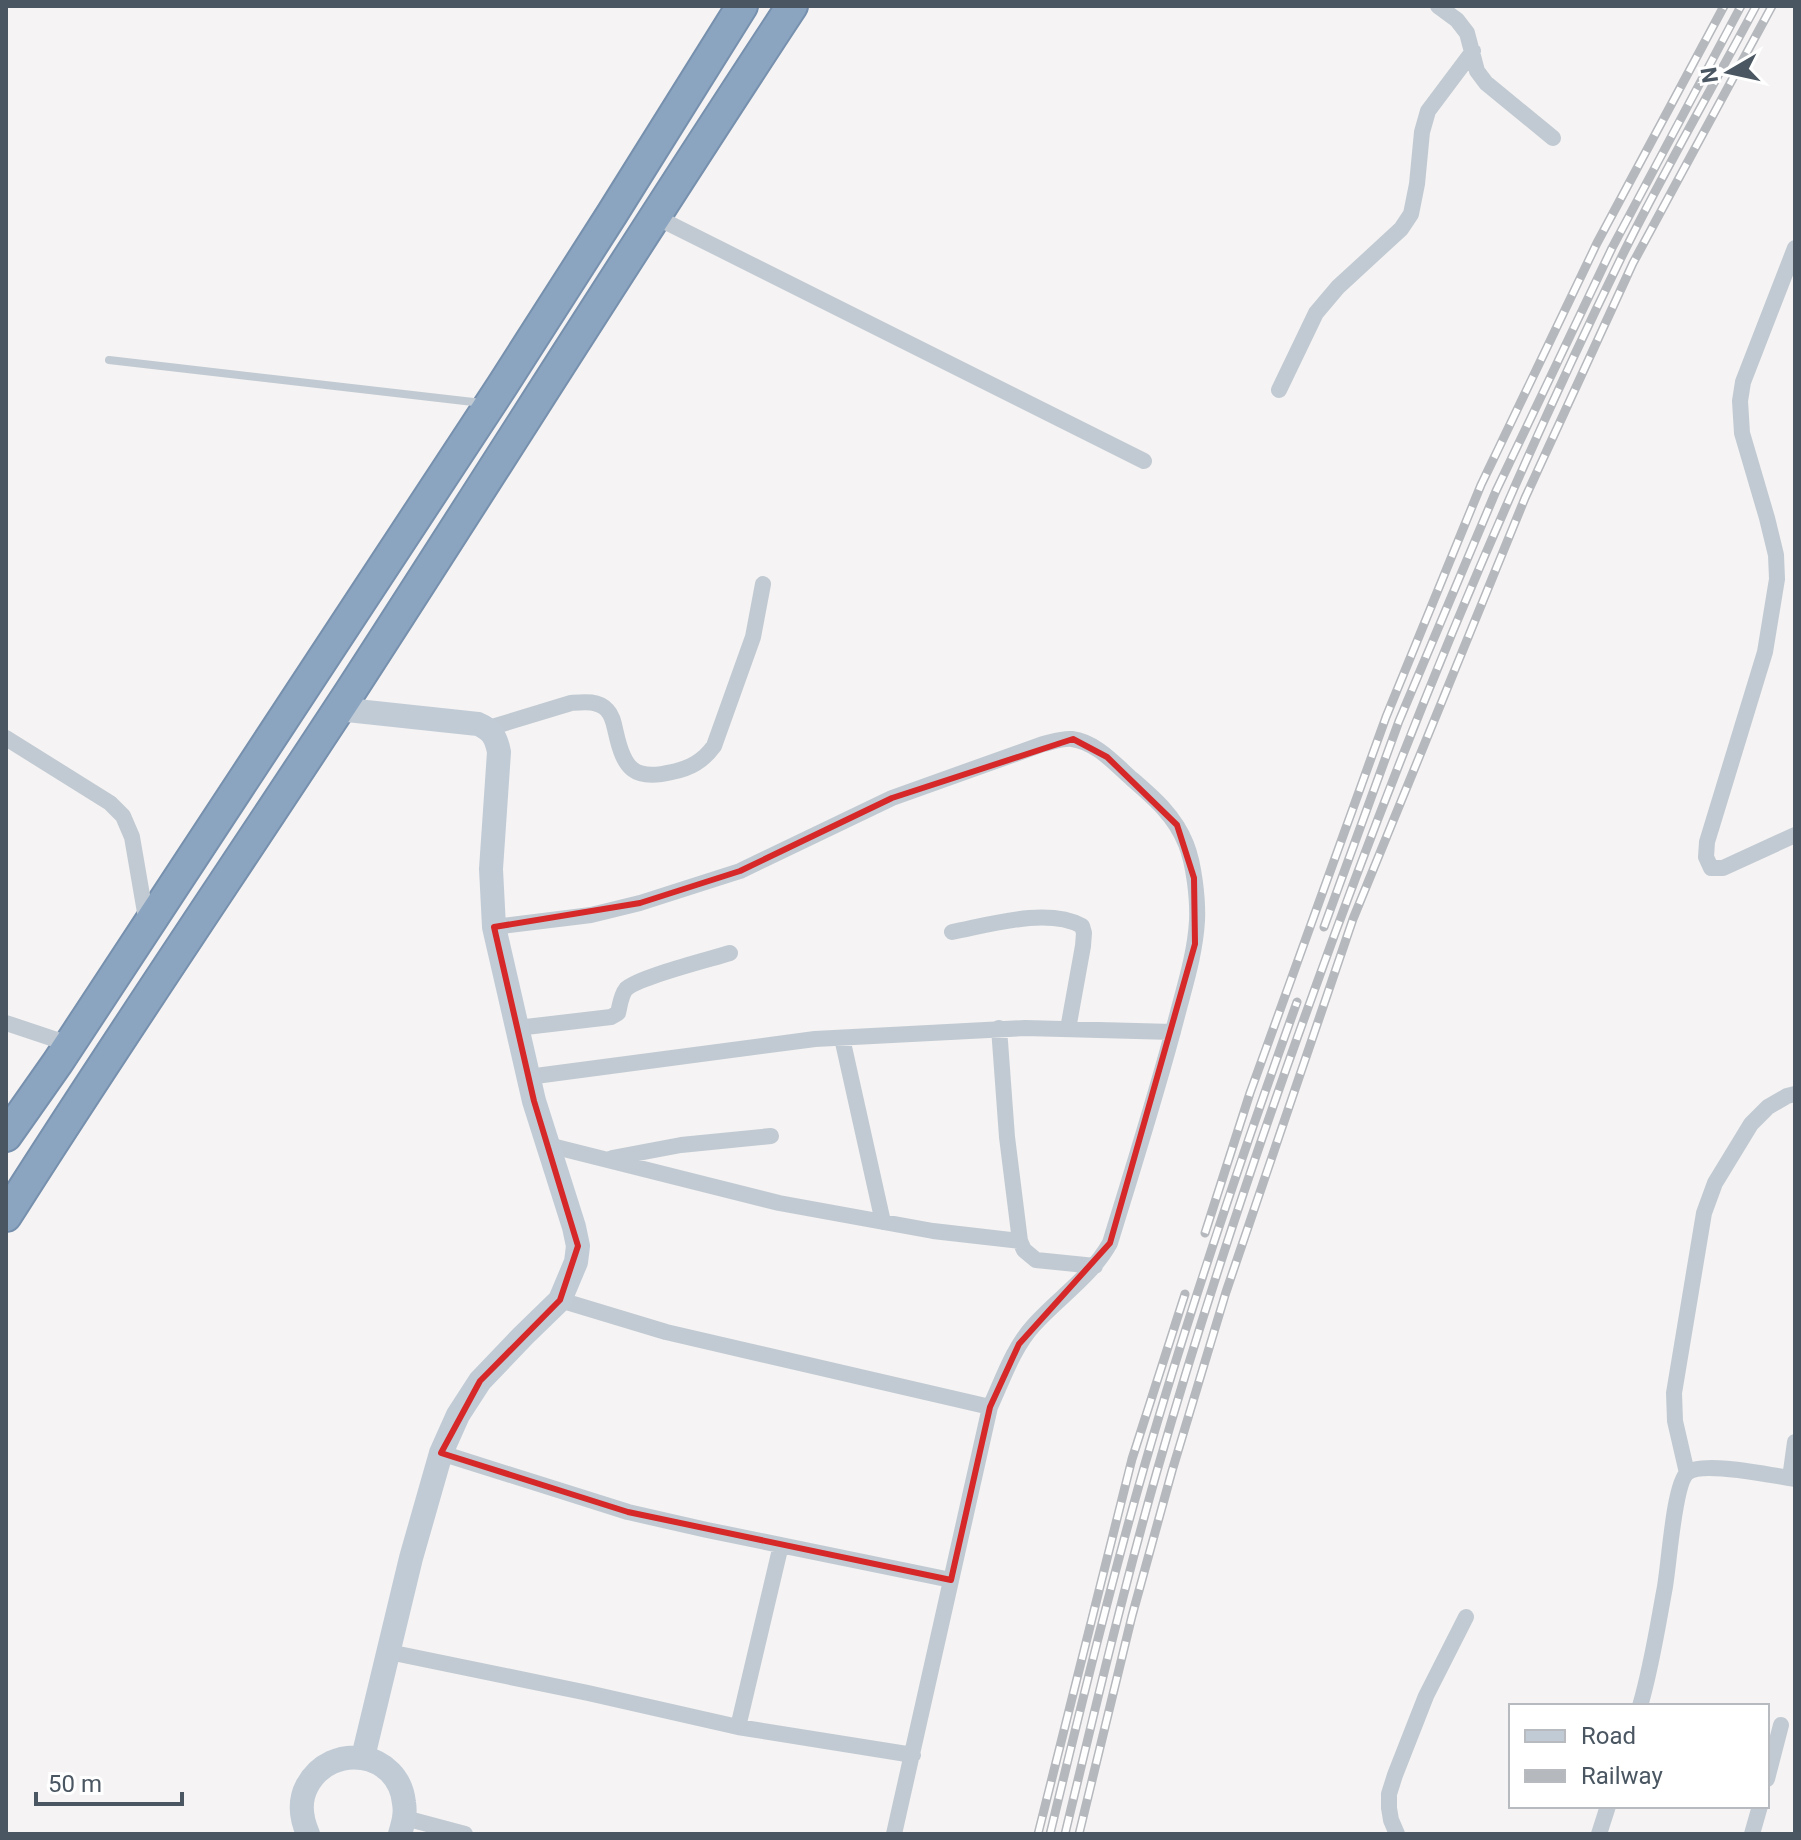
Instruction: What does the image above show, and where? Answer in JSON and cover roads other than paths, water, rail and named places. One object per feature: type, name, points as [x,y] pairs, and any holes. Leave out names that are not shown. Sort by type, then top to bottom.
[{"type":"highway","points":[[6,1136],[491,404],[742,6]]},
{"type":"highway","points":[[6,1216],[792,6]]},
{"type":"street","points":[[1438,6],[1457,20],[1467,33],[1477,71],[1486,83],[1553,138]]},
{"type":"street","points":[[1279,390],[1316,313],[1338,287],[1401,229],[1411,214],[1422,132],[1428,111],[1473,51]]},
{"type":"street","points":[[656,217],[1144,461]]},
{"type":"street","points":[[1795,248],[1743,382],[1740,401],[1742,433],[1776,555],[1777,579],[1765,652],[1718,803],[1706,857],[1711,868],[1723,868],[1795,835]]},
{"type":"street","points":[[338,709],[478,724],[489,728],[571,703],[594,703],[606,708],[613,719],[625,762],[632,770],[644,775],[671,773],[705,758],[714,746],[753,637],[763,584]]},
{"type":"street","points":[[363,1757],[411,1558],[441,1453],[458,1415],[480,1381],[560,1300],[576,1262],[578,1246],[534,1101],[494,927],[491,869],[499,752],[489,728]]},
{"type":"street","points":[[6,738],[110,803],[123,816],[132,837],[147,925]]},
{"type":"street","points":[[494,927],[591,915],[740,871],[892,798],[1060,740],[1073,739],[1090,745],[1107,757],[1160,804],[1177,825],[1187,846],[1194,878],[1195,944],[1159,1084],[1110,1243],[1095,1266],[1035,1324],[1019,1344],[990,1407],[894,1834]]},
{"type":"street","points":[[952,932],[1032,918],[1072,920],[1082,926],[1083,946],[1068,1029]]},
{"type":"street","points":[[517,1028],[611,1017],[618,1013],[624,991],[632,985],[730,953]]},
{"type":"street","points":[[6,1023],[69,1044]]},
{"type":"street","points":[[528,1077],[815,1039],[999,1028],[1173,1032]]},
{"type":"street","points":[[999,1028],[1007,1137],[1020,1241],[1024,1250],[1036,1260],[1095,1266]]},
{"type":"street","points":[[842,1038],[883,1222]]},
{"type":"street","points":[[1687,1473],[1675,1421],[1674,1393],[1704,1213],[1715,1183],[1751,1124],[1768,1107],[1795,1094]]},
{"type":"street","points":[[607,1159],[681,1145],[771,1136]]},
{"type":"street","points":[[548,1145],[779,1203],[933,1231],[1020,1241]]},
{"type":"street","points":[[560,1300],[666,1332],[990,1407]]},
{"type":"street","points":[[1641,1704],[1665,1589],[1681,1482],[1687,1473],[1701,1467],[1792,1479],[1795,1442]]},
{"type":"street","points":[[441,1453],[628,1512],[951,1580]]},
{"type":"street","points":[[738,1727],[781,1545]]},
{"type":"street","points":[[1397,1834],[1389,1808],[1389,1794],[1395,1775],[1426,1696],[1466,1617]]},
{"type":"street","points":[[389,1652],[738,1727],[913,1755]]},
{"type":"street","points":[[1769,1771],[1781,1725]]},
{"type":"street","points":[[308,1834],[301,1807],[305,1790],[313,1776],[341,1758],[363,1757],[388,1771],[399,1784],[404,1801],[402,1826],[465,1834]]},
{"type":"street","points":[[1599,1834],[1607,1808]]},
{"type":"street","points":[[1752,1834],[1759,1808]]},
{"type":"lane","points":[[109,360],[491,404]]},
{"type":"railway","points":[[1205,1233],[1250,1093],[1386,717],[1481,485],[1597,243],[1724,6]]},
{"type":"railway","points":[[1324,927],[1399,721],[1496,491],[1612,248],[1741,6]]},
{"type":"railway","points":[[1065,1834],[1144,1516],[1175,1411],[1251,1171],[1347,900],[1419,714],[1536,439],[1637,226],[1756,6]]},
{"type":"railway","points":[[1079,1834],[1132,1616],[1172,1471],[1226,1292],[1353,919],[1525,498],[1633,263],[1772,6]]},
{"type":"railway","points":[[1050,1834],[1107,1602],[1162,1406],[1217,1232],[1297,1002]]},
{"type":"railway","points":[[1038,1834],[1132,1459],[1185,1294]]}]
